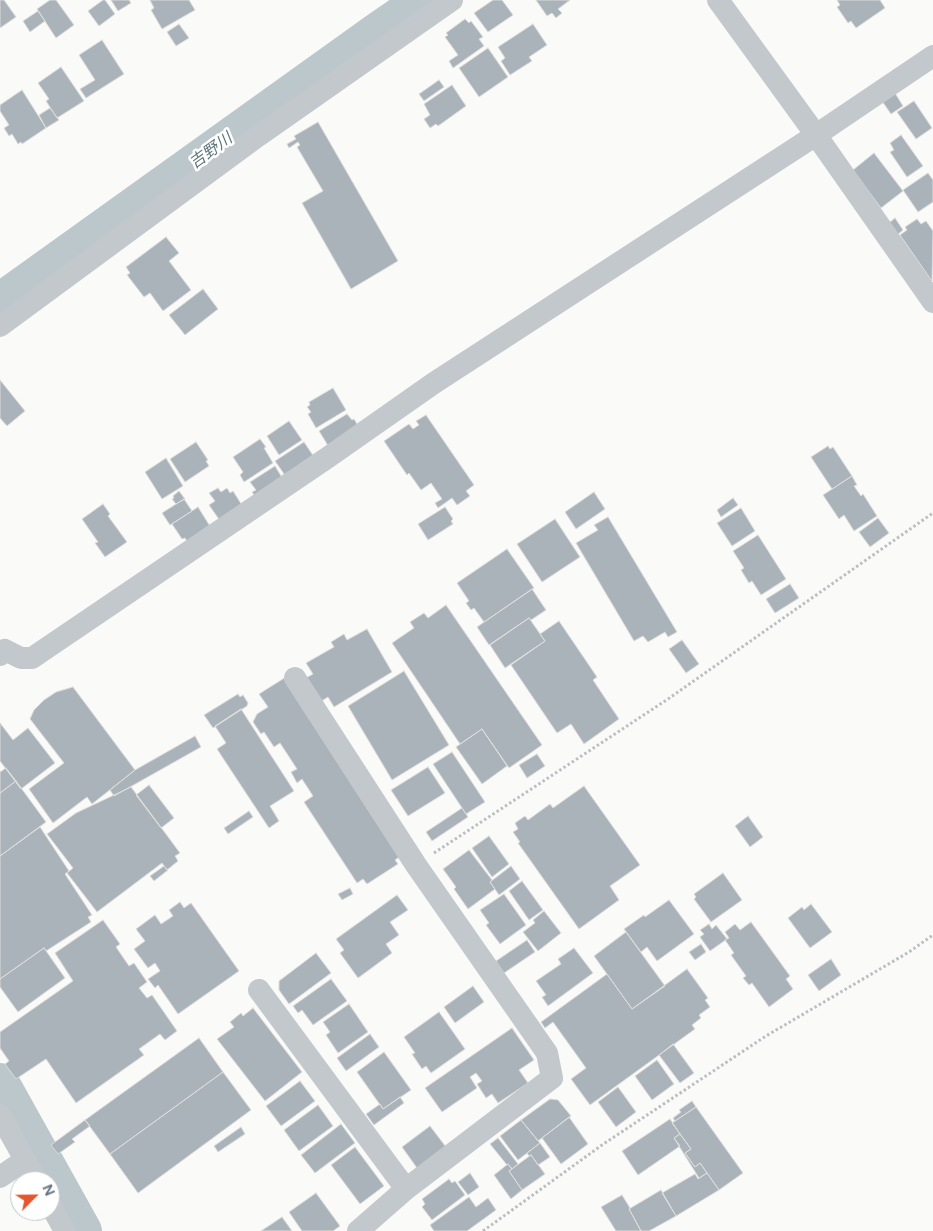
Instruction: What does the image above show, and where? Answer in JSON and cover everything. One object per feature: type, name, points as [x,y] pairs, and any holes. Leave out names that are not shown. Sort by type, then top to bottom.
[{"type":"street","points":[[0,326],[258,136],[452,0]]},
{"type":"street","points":[[718,0],[816,135],[933,302]]},
{"type":"street","points":[[0,655],[5,650],[22,658],[32,658],[434,383],[816,135],[933,56]]},
{"type":"street","points":[[295,678],[416,865],[547,1053],[552,1078],[406,1189],[358,1231]]},
{"type":"street","points":[[259,990],[406,1189]]},
{"type":"street","points":[[0,1115],[31,1171]]},
{"type":"street","points":[[0,1177],[25,1160]]},
{"type":"path","points":[[416,865],[668,699],[933,513]]},
{"type":"path","points":[[483,1231],[602,1145],[758,1041],[909,952],[933,935]]},
{"type":"building","points":[[0,0],[4,0],[16,17],[0,28]]},
{"type":"building","points":[[50,0],[56,0],[74,25],[56,38],[37,9]]},
{"type":"building","points":[[105,0],[115,14],[99,26],[88,11]]},
{"type":"building","points":[[111,0],[129,0],[131,3],[118,11]]},
{"type":"building","points":[[150,0],[189,0],[195,10],[162,29],[151,10],[154,8]]},
{"type":"building","points":[[493,0],[502,0],[513,15],[488,32],[474,13]]},
{"type":"building","points":[[536,0],[570,0],[558,9],[562,13],[556,18],[552,13],[547,16]]},
{"type":"building","points":[[837,0],[880,0],[885,8],[856,28],[851,21],[848,23],[837,7],[840,5]]},
{"type":"building","points":[[38,11],[45,21],[30,32],[23,21]]},
{"type":"building","points":[[465,19],[469,23],[471,21],[483,37],[479,39],[484,46],[453,68],[449,61],[458,55],[445,37],[448,35],[446,33]]},
{"type":"building","points":[[179,24],[189,38],[176,46],[167,32]]},
{"type":"building","points":[[533,24],[547,45],[529,57],[532,61],[510,75],[501,61],[505,58],[498,47]]},
{"type":"building","points":[[102,40],[124,74],[86,98],[80,89],[95,80],[79,55]]},
{"type":"building","points":[[488,48],[508,77],[479,97],[459,68]]},
{"type":"building","points":[[61,67],[84,101],[57,118],[46,101],[49,99],[38,83]]},
{"type":"building","points":[[439,80],[444,87],[424,101],[419,94]]},
{"type":"building","points":[[452,85],[466,106],[438,126],[436,124],[430,128],[424,119],[430,115],[424,104]]},
{"type":"building","points":[[22,90],[46,128],[22,144],[21,142],[18,144],[12,134],[9,136],[4,128],[9,125],[0,111],[0,105]]},
{"type":"building","points":[[895,93],[903,106],[891,114],[882,101]]},
{"type":"building","points":[[914,101],[932,128],[916,139],[897,112]]},
{"type":"building","points":[[50,108],[59,120],[46,128],[39,115]]},
{"type":"building","points":[[318,122],[398,261],[351,289],[302,203],[323,191],[297,147],[300,145],[298,142],[289,148],[287,144],[296,139],[294,136]]},
{"type":"building","points":[[901,135],[923,166],[907,177],[890,152],[894,150],[890,143]]},
{"type":"building","points":[[874,153],[903,191],[881,208],[853,170]]},
{"type":"building","points":[[928,173],[933,180],[933,202],[918,212],[903,190]]},
{"type":"building","points":[[895,218],[903,230],[897,235],[889,223]]},
{"type":"building","points":[[917,219],[921,224],[926,221],[933,231],[932,281],[900,235],[907,230],[905,227]]},
{"type":"building","points":[[166,237],[179,253],[169,261],[191,290],[163,311],[150,293],[144,297],[127,275],[130,273],[126,267]]},
{"type":"building","points":[[203,289],[218,309],[185,335],[169,315]]},
{"type":"building","points":[[0,380],[25,411],[7,426],[0,418]]},
{"type":"building","points":[[333,388],[346,410],[316,428],[308,414],[311,412],[307,407],[310,405],[309,402]]},
{"type":"building","points":[[347,414],[352,420],[354,419],[363,434],[332,452],[319,431]]},
{"type":"building","points":[[426,415],[474,485],[466,491],[470,496],[457,505],[452,498],[438,508],[435,503],[442,499],[431,483],[421,490],[409,473],[407,475],[384,441],[409,424],[413,429],[419,425],[416,421]]},
{"type":"building","points":[[289,421],[302,440],[279,455],[267,436]]},
{"type":"building","points":[[260,439],[273,463],[244,482],[240,475],[243,472],[233,457]]},
{"type":"building","points":[[196,442],[208,460],[206,461],[209,466],[185,482],[170,459]]},
{"type":"building","points":[[304,442],[316,460],[289,481],[275,461]]},
{"type":"building","points":[[828,446],[830,449],[833,447],[852,476],[832,489],[811,457]]},
{"type":"building","points":[[166,458],[183,486],[162,499],[145,472]]},
{"type":"building","points":[[275,466],[286,484],[259,502],[252,492],[256,490],[250,482]]},
{"type":"building","points":[[852,476],[857,485],[854,486],[861,496],[863,494],[877,516],[854,531],[844,515],[839,519],[823,495]]},
{"type":"building","points":[[218,488],[221,492],[227,488],[230,493],[233,491],[245,510],[223,525],[209,505],[215,501],[209,493]]},
{"type":"building","points":[[179,491],[185,499],[176,504],[172,499]]},
{"type":"building","points":[[594,492],[605,509],[576,529],[565,512]]},
{"type":"building","points":[[733,498],[738,505],[721,517],[717,510]]},
{"type":"building","points":[[184,499],[192,511],[170,525],[162,513]]},
{"type":"building","points":[[103,504],[110,514],[108,516],[127,542],[105,557],[95,543],[98,542],[82,519]]},
{"type":"building","points":[[198,507],[213,531],[190,546],[185,538],[182,539],[172,524]]},
{"type":"building","points":[[445,507],[453,519],[451,521],[453,524],[428,540],[418,524]]},
{"type":"building","points":[[741,508],[755,531],[732,546],[717,523]]},
{"type":"building","points":[[608,517],[677,632],[668,637],[665,632],[648,642],[643,636],[634,641],[576,543],[598,530],[594,525]]},
{"type":"building","points":[[878,518],[889,533],[870,547],[859,532]]},
{"type":"building","points":[[555,519],[580,557],[542,582],[517,544]]},
{"type":"building","points":[[758,535],[786,579],[761,595],[752,581],[749,583],[741,570],[744,568],[733,551]]},
{"type":"building","points":[[507,549],[534,588],[484,622],[474,608],[471,610],[466,603],[469,601],[457,583]]},
{"type":"building","points":[[790,584],[799,598],[775,613],[766,599]]},
{"type":"building","points":[[532,589],[546,610],[531,620],[529,618],[489,645],[477,627]]},
{"type":"building","points":[[446,605],[542,745],[509,768],[482,729],[460,744],[392,643],[414,628],[410,622],[424,613],[428,618]]},
{"type":"building","points":[[529,618],[545,641],[505,668],[490,645]]},
{"type":"building","points":[[559,621],[597,677],[593,680],[619,719],[584,744],[571,724],[557,733],[511,665],[545,641],[540,634]]},
{"type":"building","points":[[367,629],[392,672],[334,707],[328,697],[320,702],[306,678],[313,674],[306,663],[334,647],[331,642],[344,634],[347,640]]},
{"type":"building","points":[[682,640],[699,664],[686,673],[669,649]]},
{"type":"building","points":[[404,671],[449,745],[392,780],[348,706]]},
{"type":"building","points":[[286,677],[399,857],[395,860],[398,864],[367,884],[363,879],[357,883],[304,802],[313,796],[302,779],[297,783],[291,772],[297,769],[280,743],[274,747],[264,732],[261,734],[253,722],[257,714],[268,707],[259,694]]},
{"type":"building","points":[[73,687],[135,770],[92,804],[87,797],[53,823],[29,789],[64,763],[30,719],[34,710],[44,700],[56,692]]},
{"type":"building","points":[[238,694],[240,697],[243,695],[248,703],[247,706],[213,728],[204,715]]},
{"type":"building","points":[[241,709],[294,791],[270,806],[279,821],[269,828],[217,749],[226,743],[215,726]]},
{"type":"building","points":[[0,723],[13,740],[28,728],[55,763],[21,789],[0,761]]},
{"type":"building","points":[[482,729],[507,766],[482,784],[456,747]]},
{"type":"building","points":[[195,736],[201,747],[114,796],[110,790],[135,770]]},
{"type":"building","points":[[452,752],[485,802],[466,814],[433,764]]},
{"type":"building","points":[[537,754],[545,766],[527,778],[519,765]]},
{"type":"building","points":[[428,767],[445,793],[408,816],[391,790]]},
{"type":"building","points":[[6,768],[16,781],[0,793],[0,772]]},
{"type":"building","points":[[16,781],[46,822],[0,856],[0,793]]},
{"type":"building","points":[[149,785],[174,818],[161,828],[136,795]]},
{"type":"building","points":[[584,786],[640,865],[610,886],[619,900],[579,929],[518,843],[520,842],[513,832],[518,829],[515,823],[525,816],[528,820],[550,804],[553,808]]},
{"type":"building","points":[[131,787],[180,853],[175,856],[178,861],[167,870],[162,863],[97,912],[67,873],[73,868],[47,834],[76,813]]},
{"type":"building","points":[[462,808],[468,817],[432,841],[426,832]]},
{"type":"building","points":[[249,811],[253,817],[228,834],[224,828]]},
{"type":"building","points":[[748,816],[763,837],[750,847],[735,826]]},
{"type":"building","points":[[40,827],[69,871],[65,874],[92,915],[88,917],[91,922],[46,951],[44,948],[0,979],[0,856]]},
{"type":"building","points":[[489,836],[509,864],[492,877],[472,848]]},
{"type":"building","points":[[469,850],[492,880],[490,882],[495,889],[468,909],[443,869]]},
{"type":"building","points":[[164,866],[168,870],[154,881],[150,876]]},
{"type":"building","points":[[511,866],[520,879],[499,895],[490,882]]},
{"type":"building","points":[[723,873],[742,900],[711,922],[694,899],[696,897],[694,894]]},
{"type":"building","points":[[522,881],[543,910],[529,920],[509,891]]},
{"type":"building","points":[[350,888],[353,894],[342,900],[338,894]]},
{"type":"building","points":[[504,894],[526,925],[500,944],[486,925],[489,923],[480,910]]},
{"type":"building","points":[[397,895],[408,910],[390,922],[399,935],[386,944],[392,953],[358,978],[340,953],[344,950],[336,939]]},
{"type":"building","points":[[669,900],[694,934],[657,961],[647,947],[641,952],[624,929]]},
{"type":"building","points":[[180,902],[184,908],[191,903],[239,971],[178,1014],[158,985],[155,988],[148,979],[160,971],[155,963],[148,968],[134,949],[145,941],[136,929],[155,915],[161,924],[173,916],[169,910]]},
{"type":"building","points":[[811,904],[832,932],[810,948],[788,918],[802,907],[804,910]]},
{"type":"building","points":[[544,911],[561,933],[538,951],[523,932],[535,923],[533,920]]},
{"type":"building","points":[[103,920],[120,944],[116,947],[129,966],[134,963],[147,982],[139,988],[147,998],[152,995],[177,1031],[165,1040],[160,1034],[139,1049],[144,1055],[76,1103],[46,1059],[16,1079],[5,1064],[9,1061],[0,1048],[0,1032],[73,981],[55,953]]},
{"type":"building","points":[[751,922],[790,976],[786,979],[793,989],[769,1007],[752,983],[749,985],[743,978],[746,976],[731,955],[734,953],[725,940],[729,938],[725,932],[735,924],[740,930]]},
{"type":"building","points":[[709,924],[712,929],[716,925],[727,939],[710,951],[700,937],[704,934],[700,930]]},
{"type":"building","points":[[626,932],[665,986],[632,1009],[594,956]]},
{"type":"building","points":[[527,940],[535,952],[504,973],[496,961]]},
{"type":"building","points":[[701,944],[706,952],[695,960],[689,952]]},
{"type":"building","points":[[44,948],[65,978],[18,1012],[0,987],[0,979]]},
{"type":"building","points":[[574,948],[593,973],[548,1006],[542,997],[546,995],[536,981],[561,964],[558,959]]},
{"type":"building","points":[[316,953],[331,973],[289,1004],[279,990],[279,981]]},
{"type":"building","points":[[831,959],[841,975],[819,991],[808,975]]},
{"type":"building","points":[[687,969],[708,998],[705,1000],[710,1007],[699,1015],[701,1018],[692,1025],[695,1029],[590,1105],[571,1079],[586,1068],[553,1022],[545,1028],[541,1022],[607,974],[632,1009]]},
{"type":"building","points":[[331,979],[347,1001],[313,1025],[302,1010],[298,1013],[293,1006]]},
{"type":"building","points":[[473,986],[484,1002],[455,1023],[444,1007]]},
{"type":"building","points":[[349,1004],[368,1032],[338,1053],[326,1035],[330,1032],[323,1022]]},
{"type":"building","points":[[253,1008],[302,1072],[265,1101],[217,1039],[234,1027],[230,1022],[241,1013],[243,1016]]},
{"type":"building","points":[[439,1012],[465,1049],[431,1073],[426,1066],[422,1069],[412,1054],[415,1053],[404,1037]]},
{"type":"building","points":[[512,1028],[534,1060],[519,1070],[528,1083],[498,1103],[492,1094],[486,1098],[477,1084],[482,1081],[476,1073],[470,1077],[477,1088],[442,1112],[425,1088]]},
{"type":"building","points":[[370,1034],[379,1047],[346,1071],[337,1058]]},
{"type":"building","points":[[199,1038],[223,1072],[110,1154],[85,1120]]},
{"type":"building","points":[[673,1044],[694,1073],[680,1083],[659,1055]]},
{"type":"building","points":[[384,1052],[411,1090],[383,1109],[357,1072]]},
{"type":"building","points":[[657,1060],[674,1084],[652,1100],[635,1076]]},
{"type":"building","points":[[223,1072],[251,1110],[138,1193],[110,1154]]},
{"type":"building","points":[[300,1081],[315,1101],[281,1126],[266,1106]]},
{"type":"building","points":[[618,1087],[636,1112],[616,1127],[598,1102]]},
{"type":"building","points":[[400,1097],[404,1103],[374,1125],[366,1114],[380,1104],[383,1109]]},
{"type":"building","points":[[550,1099],[558,1100],[571,1116],[538,1141],[521,1120]]},
{"type":"building","points":[[692,1101],[696,1107],[675,1121],[673,1118],[681,1112],[679,1110]]},
{"type":"building","points":[[318,1105],[333,1126],[299,1151],[284,1130]]},
{"type":"building","points":[[696,1107],[743,1173],[719,1190],[700,1163],[695,1167],[685,1153],[691,1149],[672,1123]]},
{"type":"building","points":[[569,1117],[588,1144],[561,1164],[542,1138]]},
{"type":"building","points":[[670,1119],[680,1134],[674,1138],[680,1146],[638,1175],[622,1151]]},
{"type":"building","points":[[85,1120],[90,1126],[72,1139],[75,1142],[58,1154],[51,1145]]},
{"type":"building","points":[[521,1120],[540,1143],[518,1160],[500,1136]]},
{"type":"building","points":[[341,1124],[355,1143],[315,1173],[301,1155]]},
{"type":"building","points":[[430,1126],[446,1147],[417,1168],[402,1147]]},
{"type":"building","points":[[241,1127],[245,1134],[218,1152],[214,1146]]},
{"type":"building","points":[[680,1134],[691,1149],[685,1153],[695,1167],[700,1163],[707,1173],[699,1178],[674,1138]]},
{"type":"building","points":[[498,1138],[518,1164],[512,1169],[490,1144]]},
{"type":"building","points":[[540,1143],[550,1157],[538,1165],[531,1155],[529,1156],[527,1153]]},
{"type":"building","points":[[355,1147],[384,1186],[360,1204],[331,1165]]},
{"type":"building","points":[[531,1155],[545,1174],[522,1190],[509,1171]]},
{"type":"building","points":[[508,1164],[512,1169],[509,1171],[522,1190],[511,1199],[494,1175]]},
{"type":"building","points":[[470,1173],[479,1187],[468,1195],[458,1182]]},
{"type":"building","points":[[707,1173],[719,1190],[676,1216],[662,1193],[695,1174],[698,1179]]},
{"type":"building","points":[[449,1179],[452,1183],[455,1181],[465,1195],[432,1220],[422,1207],[425,1204],[422,1199]]},
{"type":"building","points":[[661,1190],[676,1216],[649,1231],[641,1231],[629,1209]]},
{"type":"building","points":[[316,1193],[340,1226],[333,1231],[302,1231],[289,1212]]},
{"type":"building","points":[[622,1195],[641,1231],[616,1231],[601,1207]]},
{"type":"building","points":[[469,1197],[476,1207],[488,1198],[496,1210],[467,1231],[434,1231],[430,1225]]},
{"type":"building","points":[[282,1217],[292,1231],[261,1231]]},
{"type":"waterway","name":"吉野川","points":[[0,302],[423,0]]},
{"type":"waterway","points":[[0,1082],[83,1231]]}]
